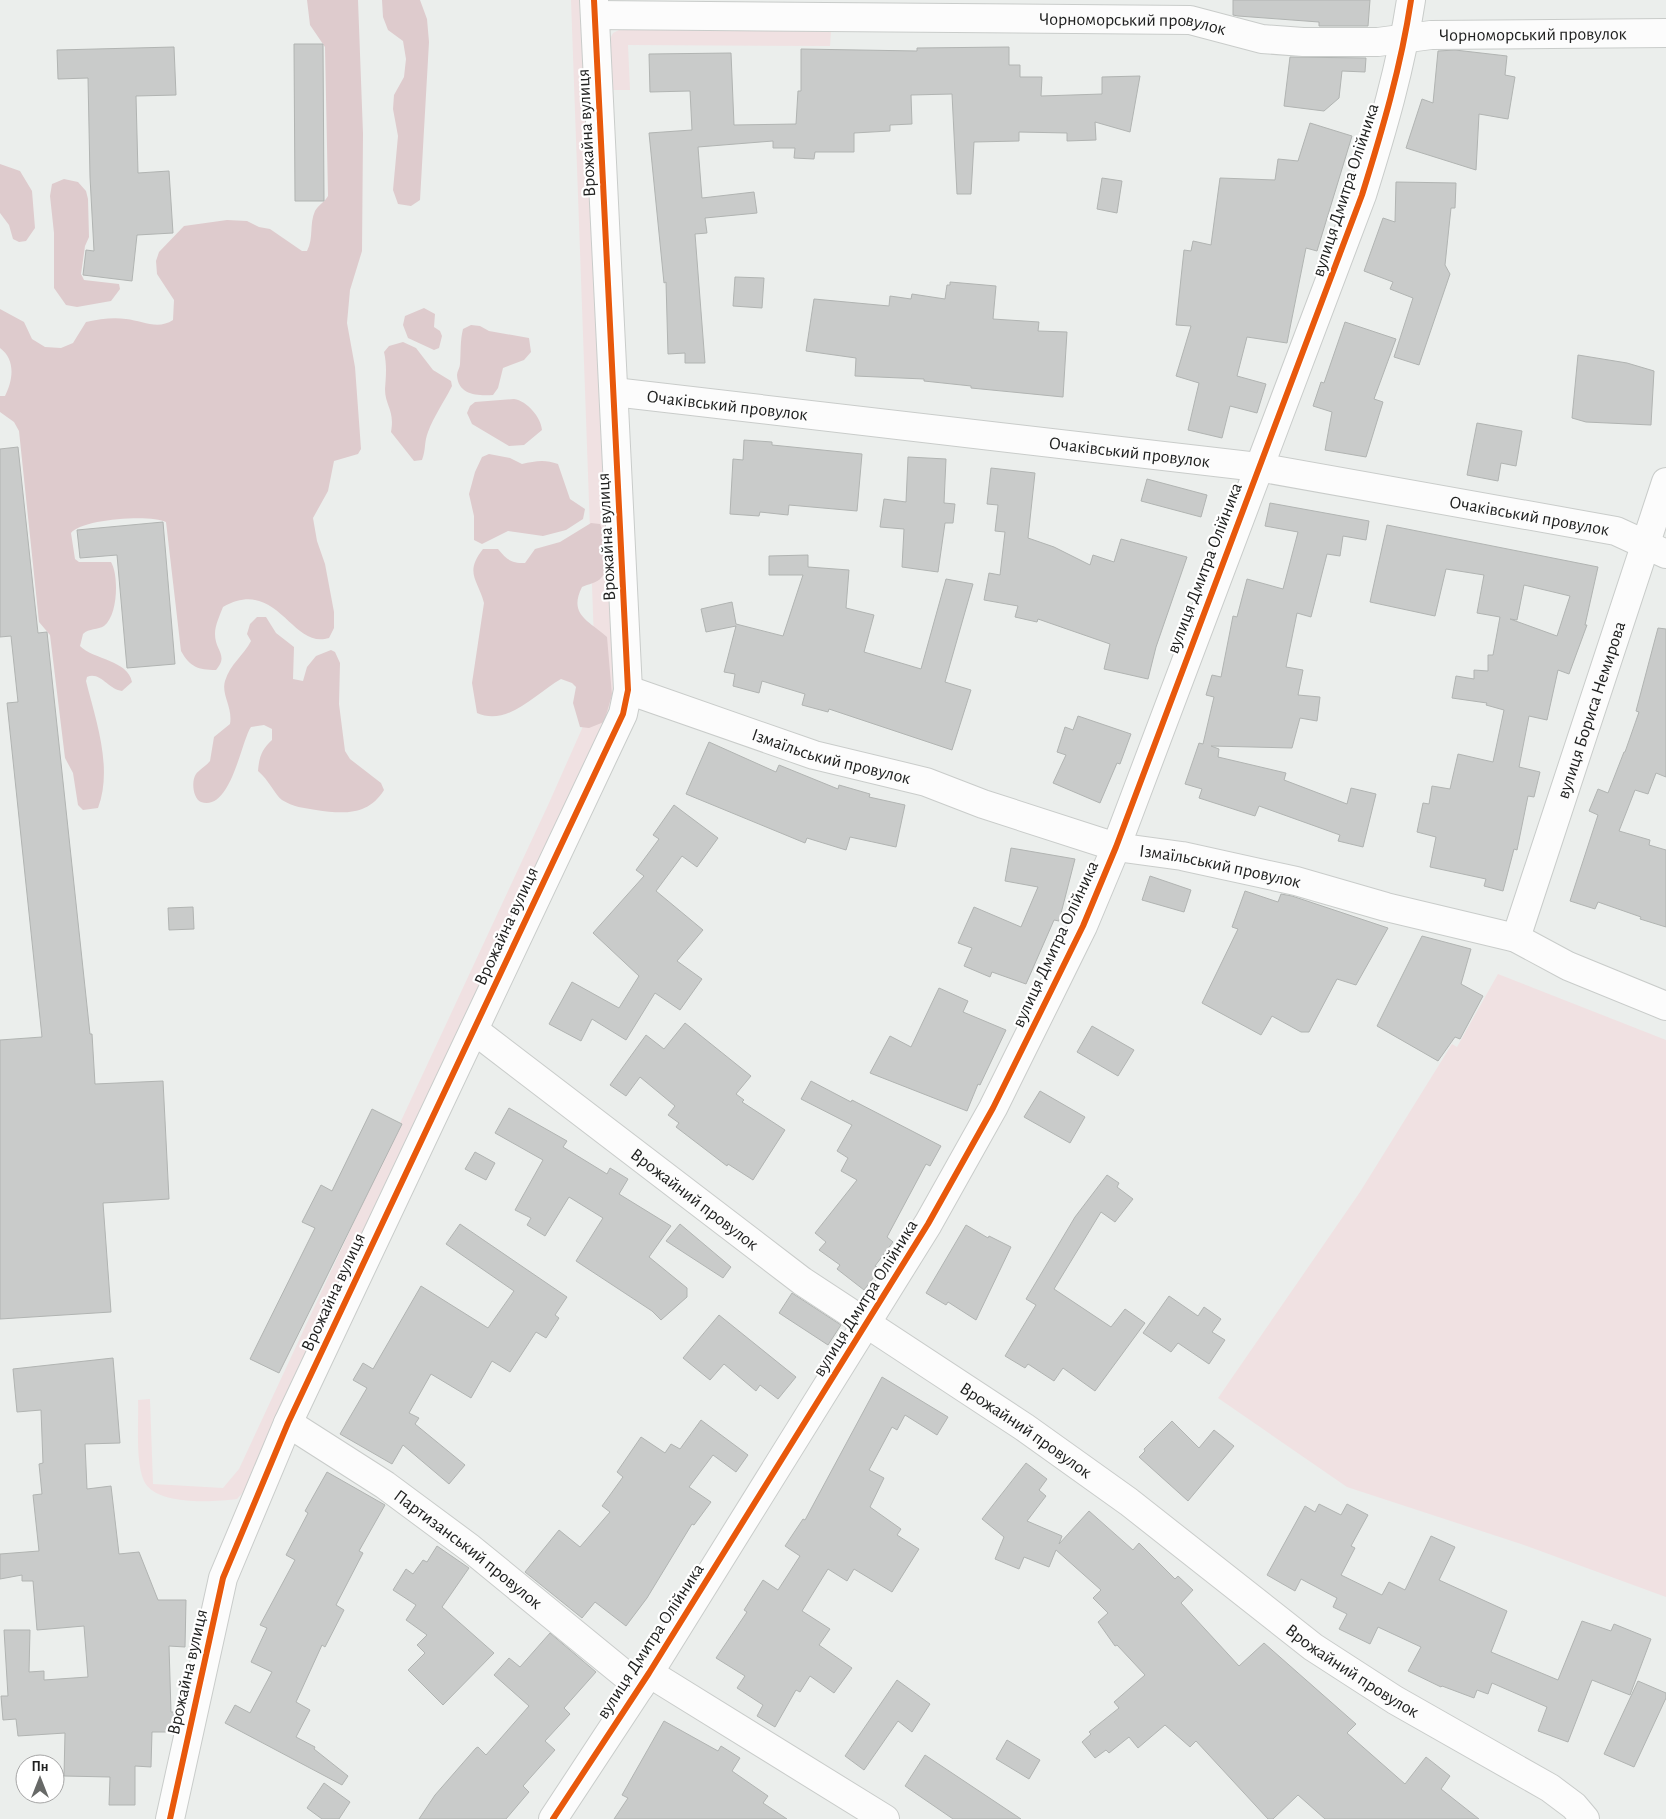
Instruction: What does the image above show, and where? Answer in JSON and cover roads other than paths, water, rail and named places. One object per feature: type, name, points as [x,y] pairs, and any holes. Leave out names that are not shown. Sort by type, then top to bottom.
[{"type":"street","name":"вулиця Дмитра Олійника","points":[[553,1819],[645,1680],[928,1224],[993,1108],[1083,926],[1116,847],[1362,195],[1388,110],[1405,40],[1411,0]]},
{"type":"street","name":"Чорноморський провулок","points":[[594,8],[1190,20],[1262,38],[1287,41],[1378,42],[1405,40],[1431,35],[1666,34]]},
{"type":"street","name":"Врожайна вулиця","points":[[170,1819],[223,1578],[288,1423],[623,714],[628,690],[594,8]]},
{"type":"street","name":"Очаківський провулок","points":[[614,392],[1258,467],[1616,531],[1655,550]]},
{"type":"street","name":"вулиця Бориса Немирова","points":[[1516,938],[1655,550],[1666,482]]},
{"type":"street","name":"Ізмаїльський провулок","points":[[628,690],[814,755],[926,782],[983,804],[1116,847],[1182,856],[1296,881],[1386,907],[1516,938],[1568,966],[1666,1006]]},
{"type":"street","name":"Врожайний провулок","points":[[474,1030],[802,1281],[1024,1427],[1129,1502],[1313,1647],[1402,1705],[1550,1788],[1574,1806],[1585,1819]]},
{"type":"street","name":"Партизанський провулок","points":[[288,1423],[385,1485],[645,1680],[885,1819]]}]
